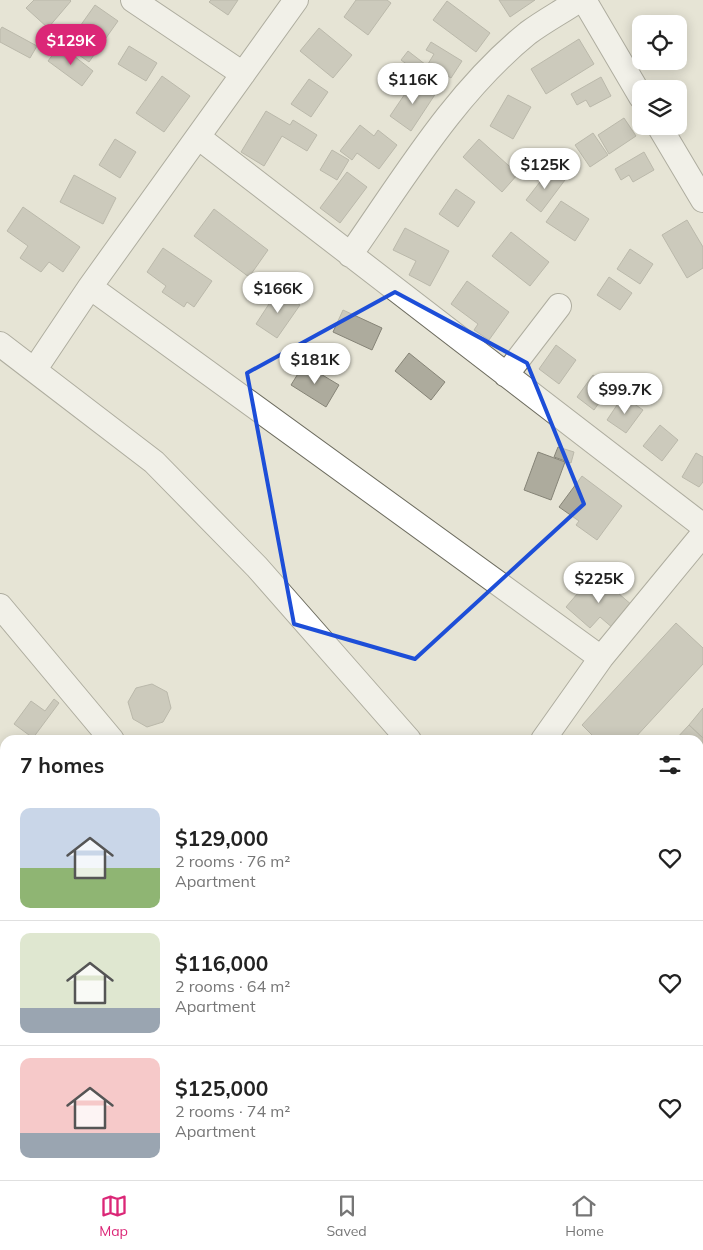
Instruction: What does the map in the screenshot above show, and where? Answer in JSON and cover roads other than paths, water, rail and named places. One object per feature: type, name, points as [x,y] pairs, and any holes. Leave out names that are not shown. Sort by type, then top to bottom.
[{"type":"street","points":[[133,0],[243,74]]},
{"type":"street","points":[[35,369],[90,287],[296,0]]},
{"type":"street","points":[[350,254],[443,123],[483,76],[529,33],[579,0]]},
{"type":"street","points":[[584,0],[632,81]]},
{"type":"street","points":[[664,135],[703,200]]},
{"type":"street","points":[[198,137],[703,526]]},
{"type":"street","points":[[90,287],[601,658]]},
{"type":"street","points":[[506,375],[559,306]]},
{"type":"street","points":[[0,344],[154,462],[257,567],[405,735]]},
{"type":"street","points":[[547,735],[601,658],[703,534]]},
{"type":"street","points":[[0,606],[108,735]]}]
